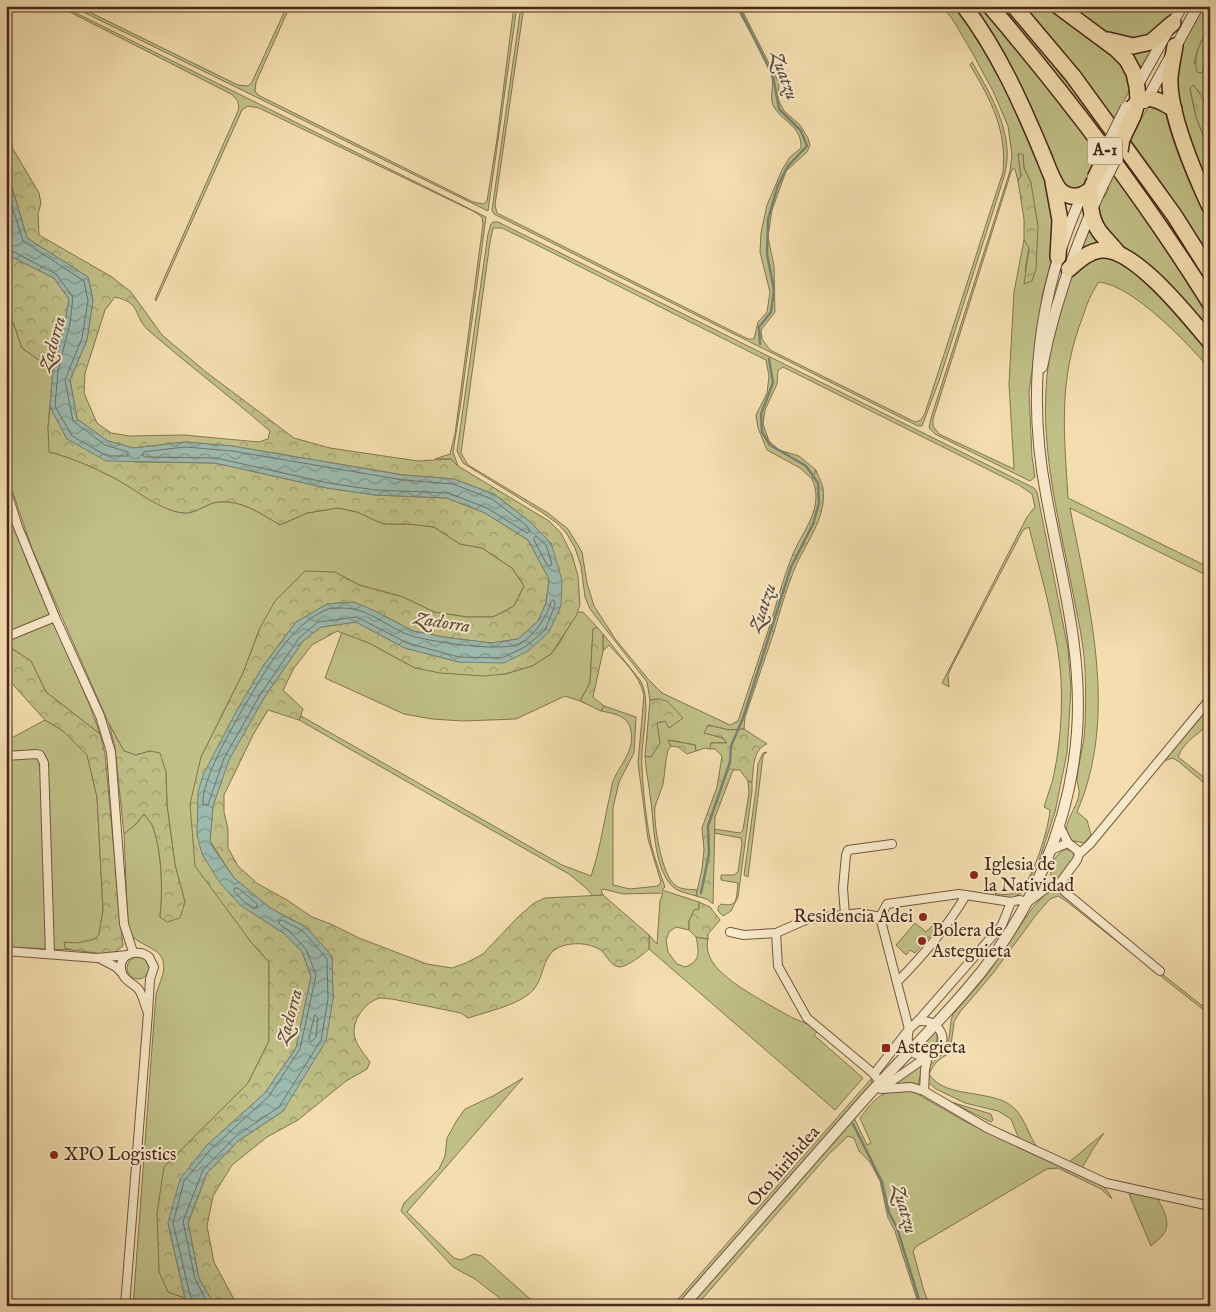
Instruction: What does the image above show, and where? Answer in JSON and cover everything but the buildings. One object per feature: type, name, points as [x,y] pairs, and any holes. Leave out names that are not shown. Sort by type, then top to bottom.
[{"type":"highway","points":[[964,6],[1005,70],[1020,99],[1052,178],[1060,220],[1058,257]]},
{"type":"highway","name":"A-1","points":[[990,6],[1056,86],[1110,157],[1158,224],[1210,303]]},
{"type":"highway","name":"A-1","points":[[1014,6],[1072,76],[1174,215],[1210,272]]},
{"type":"highway","points":[[1058,6],[1127,60],[1134,73],[1135,105],[1122,139],[1108,152],[1094,185],[1091,211],[1098,230],[1118,253]]},
{"type":"highway","points":[[1101,39],[1133,46],[1151,42],[1172,23]]},
{"type":"highway","points":[[1175,46],[1170,78],[1174,109],[1184,143],[1210,207]]},
{"type":"highway","points":[[1135,105],[1158,100],[1174,109]]},
{"type":"highway","points":[[1052,178],[1061,191],[1076,197],[1094,185]]},
{"type":"highway","points":[[1069,269],[1080,259],[1091,253],[1103,250],[1118,253],[1132,261],[1161,288],[1210,342]]},
{"type":"street","points":[[1135,105],[1172,23],[1182,6]]},
{"type":"street","points":[[1135,105],[1175,46],[1198,6]]},
{"type":"street","points":[[1038,433],[1035,398],[1037,363],[1046,306],[1058,257],[1094,185]]},
{"type":"street","points":[[1038,433],[1042,367],[1058,304],[1091,211]]},
{"type":"street","name":"Oto hiribidea","points":[[683,1306],[867,1097],[880,1086],[910,1050],[980,974],[1009,934],[1041,876],[1059,825],[1069,787],[1079,704],[1078,676],[1070,612],[1045,491],[1038,433]]},
{"type":"street","points":[[6,489],[18,527],[55,617],[100,716],[111,752],[124,924],[130,953]]},
{"type":"street","points":[[6,637],[55,617]]},
{"type":"street","points":[[928,1056],[915,1054],[910,1050],[906,1040],[909,1029],[880,917],[887,904],[959,894],[1011,902],[1019,900],[1028,902],[1057,883],[1077,860],[1079,854],[1210,699]]},
{"type":"street","points":[[6,756],[36,754],[40,755],[44,763],[50,954]]},
{"type":"street","points":[[1059,825],[1068,843],[1079,854]]},
{"type":"street","points":[[1050,850],[1068,843]]},
{"type":"street","points":[[845,915],[842,888],[848,850],[892,844]]},
{"type":"street","points":[[1041,876],[1057,883],[1065,892],[1160,971]]},
{"type":"street","points":[[897,982],[952,919],[966,895]]},
{"type":"street","points":[[874,1074],[909,1029],[918,1022],[1002,924],[1011,902]]},
{"type":"street","points":[[730,932],[744,935],[776,932],[808,918],[860,914],[880,917]]},
{"type":"street","points":[[776,932],[778,966],[807,1018],[874,1074],[880,1086]]},
{"type":"street","points":[[6,951],[97,958],[139,952],[149,957],[154,967],[150,978],[125,1306]]},
{"type":"street","points":[[130,953],[122,962],[122,972],[124,977],[139,990],[148,1013]]},
{"type":"street","points":[[97,958],[122,972]]},
{"type":"street","points":[[132,984],[142,984],[150,978]]},
{"type":"street","points":[[880,1086],[935,1053],[940,1046],[942,1038],[940,1030],[935,1024],[927,1020],[918,1022]]},
{"type":"street","points":[[924,1091],[928,1056]]},
{"type":"street","points":[[880,1086],[911,1088],[924,1091],[987,1128],[1106,1183],[1210,1206]]},
{"type":"green space","points":[[58,6],[62,6],[486,217],[453,452],[458,466],[451,459],[435,459],[450,454],[455,434],[483,224],[482,217],[259,108],[248,106],[242,110],[156,301],[155,299],[238,111],[238,103],[231,94]]},
{"type":"green space","points":[[71,6],[77,6],[238,85],[248,86],[252,82],[287,6],[290,6],[256,82],[255,91],[258,95],[473,202],[483,204],[487,201],[514,6],[517,6],[488,211]]},
{"type":"green space","points":[[521,6],[524,6],[495,205],[497,213],[748,339],[754,339],[758,322],[767,312],[770,292],[760,252],[761,233],[767,205],[782,170],[790,157],[801,148],[795,129],[781,116],[773,105],[771,75],[736,6],[740,6],[779,83],[778,99],[784,111],[800,125],[810,145],[807,152],[786,171],[772,210],[768,237],[774,266],[775,312],[761,330],[762,339],[770,350],[915,422],[921,420],[925,413],[1003,172],[1004,157],[1000,129],[991,103],[970,65],[972,62],[989,93],[1003,126],[1006,137],[1007,163],[940,378],[922,426],[918,426],[494,214],[492,210]]},
{"type":"green space","points":[[942,6],[956,6],[980,40],[1034,141],[1050,193],[1055,227],[1052,257],[1042,296],[1029,392],[1032,457],[1035,477],[1030,481],[935,434],[929,428],[1010,171],[1012,155],[1008,126],[993,91],[953,20]],"holes":[[[1018,154],[1023,155],[1024,168],[1031,183],[1032,281],[1025,271],[1029,247],[1024,240],[1014,292],[1009,384],[1014,469],[939,434],[933,426],[933,419],[1012,169],[1015,169],[1018,181],[1021,176]]]},
{"type":"green space","points":[[969,6],[980,6],[1058,98],[1126,191],[1210,319],[1210,336],[1118,244],[1096,215],[1102,196],[1105,197],[1109,187],[1090,170],[1081,190],[1072,190],[1059,181]]},
{"type":"green space","points":[[998,6],[1005,6],[1090,111],[1210,282],[1210,293]]},
{"type":"green space","points":[[1023,6],[1049,6],[1112,53],[1126,69],[1131,79],[1130,89],[1120,109],[1138,124],[1149,106],[1153,104],[1168,112],[1210,215],[1210,256],[1145,159],[1073,66]]},
{"type":"green space","points":[[1064,6],[1177,6],[1164,27],[1149,36],[1133,41],[1103,33]]},
{"type":"green space","points":[[1203,6],[1210,6],[1210,25],[1198,49],[1194,63],[1205,65],[1210,47],[1210,68],[1206,80],[1210,103],[1210,127],[1203,96],[1193,85],[1190,89],[1196,117],[1210,153],[1210,193],[1185,131],[1175,81],[1181,48]]},
{"type":"green space","points":[[1210,25],[1210,47],[1202,73],[1197,72],[1197,54]]},
{"type":"green space","points":[[1154,46],[1139,70],[1126,51]]},
{"type":"green space","points":[[1193,85],[1199,92],[1206,108],[1210,153],[1196,117],[1190,88]]},
{"type":"green space","points":[[6,108],[13,149],[39,193],[41,203],[38,214],[39,235],[112,277],[131,292],[162,335],[206,372],[294,438],[330,448],[418,461],[451,459],[458,466],[549,521],[561,533],[572,555],[578,576],[580,605],[576,616],[551,654],[532,666],[505,674],[484,676],[440,673],[415,668],[369,643],[337,631],[312,645],[294,668],[283,690],[303,709],[299,720],[268,710],[253,735],[224,795],[228,848],[238,866],[258,884],[312,917],[359,938],[427,964],[452,968],[483,954],[517,918],[534,903],[545,898],[603,895],[649,935],[649,949],[640,957],[620,967],[612,964],[603,952],[591,945],[576,944],[557,948],[547,959],[539,981],[529,994],[508,1005],[468,1018],[461,1013],[392,999],[380,998],[364,1008],[356,1020],[354,1032],[357,1044],[370,1062],[367,1069],[346,1081],[298,1120],[267,1137],[232,1165],[213,1196],[207,1226],[214,1262],[236,1303],[241,1306],[215,1306],[199,1278],[188,1223],[207,1173],[238,1141],[283,1111],[333,999],[332,957],[306,927],[270,908],[234,878],[210,841],[213,806],[228,760],[264,698],[303,641],[321,627],[356,622],[405,648],[459,662],[549,632],[551,543],[529,521],[494,494],[454,479],[403,475],[232,446],[186,442],[133,448],[108,441],[77,419],[70,380],[87,340],[93,300],[88,277],[27,238],[6,167]],"holes":[[[115,297],[133,306],[143,325],[148,330],[270,431],[268,439],[259,442],[184,435],[130,436],[111,433],[97,423],[84,393],[85,373],[105,310]]]},
{"type":"green space","points":[[1018,154],[1023,154],[1024,168],[1031,183],[1038,226],[1036,269],[1032,281],[1024,284],[1029,248],[1024,240],[1024,219],[1018,181],[1021,176]]},
{"type":"green space","points":[[493,222],[498,222],[1034,488],[1037,492],[1068,649],[1071,689],[1067,753],[1055,812],[1039,861],[1023,892],[1008,900],[996,895],[994,890],[997,894],[1011,894],[1019,890],[1030,876],[1035,865],[1049,818],[1050,810],[1044,807],[1057,759],[1061,712],[1061,681],[1058,651],[1029,527],[1023,530],[952,666],[948,675],[949,687],[942,683],[1027,517],[1035,507],[1032,494],[1019,485],[783,367],[778,370],[777,384],[765,410],[763,424],[769,441],[779,450],[799,456],[816,470],[812,479],[800,468],[767,450],[758,428],[756,415],[767,393],[769,376],[766,360],[502,228],[493,228],[461,453],[468,465],[548,513],[568,529],[582,552],[587,583],[594,606],[616,640],[662,693],[730,725],[738,721],[769,628],[774,632],[745,717],[744,729],[729,730],[708,725],[705,733],[723,738],[727,743],[711,743],[710,749],[705,748],[696,751],[695,745],[669,740],[671,746],[667,754],[663,784],[655,807],[657,836],[662,860],[670,880],[680,888],[697,890],[696,896],[679,891],[671,885],[665,877],[658,857],[645,756],[651,756],[656,723],[665,721],[658,699],[650,700],[647,682],[590,609],[585,597],[581,566],[575,548],[567,534],[558,524],[540,511],[463,463],[457,451],[488,234]]},
{"type":"green space","points":[[1091,226],[1105,245],[1081,252]]},
{"type":"green space","points":[[6,254],[54,278],[69,299],[53,370],[22,348],[6,302]]},
{"type":"green space","points":[[1106,255],[1126,263],[1159,293],[1210,352],[1210,369],[1174,331],[1143,304],[1113,286],[1099,282],[1088,303],[1075,339],[1066,384],[1064,428],[1068,498],[1210,568],[1210,577],[1070,508],[1092,622],[1098,699],[1096,738],[1090,775],[1077,812],[1087,820],[1091,835],[1084,843],[1069,840],[1066,828],[1079,794],[1077,779],[1085,730],[1085,670],[1080,629],[1052,486],[1048,453],[1046,386],[1050,351],[1071,278],[1081,265]]},
{"type":"green space","points":[[6,302],[22,348],[53,370],[48,428],[50,452],[100,471],[158,504],[184,513],[195,511],[213,503],[231,502],[248,507],[280,525],[307,513],[338,508],[357,512],[384,524],[434,527],[460,544],[482,548],[512,568],[524,586],[514,606],[493,617],[467,617],[434,612],[403,597],[359,585],[335,572],[260,628],[243,673],[201,757],[226,906],[251,942],[269,962],[269,1041],[248,1083],[164,1167],[168,1292],[185,1298],[191,1306],[133,1306],[156,994],[164,965],[158,953],[139,942],[128,931],[124,834],[144,814],[153,827],[161,871],[160,917],[185,902],[175,865],[167,805],[166,772],[150,751],[136,755],[124,751],[109,724],[32,549],[6,472]]},
{"type":"green space","points":[[50,407],[67,439],[135,462],[215,463],[327,488],[375,495],[447,498],[485,513],[528,540],[549,579],[546,603],[538,621],[518,639],[491,643],[443,637],[413,631],[354,602],[327,604],[296,622],[263,666],[197,835],[240,905],[285,934],[302,952],[311,976],[296,1048],[265,1093],[206,1146],[168,1223],[185,1298],[168,1292],[159,1272],[157,1213],[164,1167],[248,1083],[269,1041],[269,962],[251,942],[195,866],[190,804],[201,757],[243,673],[260,628],[275,601],[305,571],[335,572],[359,585],[403,597],[434,612],[467,617],[493,617],[514,606],[524,586],[512,568],[482,548],[460,544],[434,527],[409,524],[383,524],[357,512],[338,508],[307,513],[280,525],[248,507],[231,502],[213,503],[187,513],[166,508],[100,471],[75,460],[49,452],[48,428]]},
{"type":"green space","points":[[816,470],[823,488],[822,510],[794,570],[774,632],[769,628],[783,581],[814,509],[816,499],[812,479]]},
{"type":"green space","points":[[6,503],[28,564],[90,706],[100,734],[46,692],[31,661],[6,645]]},
{"type":"green space","points":[[577,612],[583,612],[597,627],[593,629],[590,683],[580,701],[565,696],[516,719],[463,721],[432,719],[404,714],[325,678],[342,632],[369,643],[415,668],[505,674],[532,666],[551,654]]},
{"type":"green space","points":[[597,627],[603,634],[603,651],[593,697],[604,706],[601,711],[580,701],[590,683],[593,629]]},
{"type":"green space","points":[[603,634],[640,680],[644,689],[646,710],[642,767],[644,794],[651,845],[665,887],[662,890],[699,902],[699,909],[689,921],[689,930],[676,927],[669,932],[666,940],[668,952],[677,964],[685,967],[694,962],[698,955],[696,937],[708,939],[707,949],[710,958],[729,979],[761,1000],[818,1031],[814,1035],[863,1078],[835,1110],[649,949],[649,935],[657,944],[660,901],[663,893],[623,894],[603,889],[601,890],[603,895],[593,896],[569,874],[299,720],[301,716],[562,865],[591,876],[599,849],[613,781],[630,749],[632,735],[628,723],[622,717],[601,711],[604,706],[636,717],[634,753],[619,782],[613,808],[613,885],[630,889],[658,886],[661,882],[648,839],[638,763],[644,695],[642,687],[625,662],[609,645],[603,651]]},
{"type":"green space","points":[[6,645],[31,661],[46,692],[100,734],[105,754],[123,946],[111,955],[65,948],[64,942],[77,943],[95,939],[99,934],[103,910],[97,797],[87,755],[63,731],[45,720],[6,677]]},
{"type":"green space","points":[[650,700],[667,701],[683,718],[669,728],[665,721],[657,723],[660,743],[651,757],[645,756]]},
{"type":"green space","points":[[1210,703],[1210,720],[1185,745],[1178,757],[1210,782],[1210,788],[1178,761],[1172,758],[1162,762]]},
{"type":"green space","points":[[45,720],[63,731],[87,754],[97,797],[103,910],[99,934],[95,939],[65,948],[73,950],[6,947],[6,741]]},
{"type":"green space","points":[[109,724],[124,751],[136,755],[150,751],[160,753],[166,772],[167,805],[175,865],[185,902],[180,918],[167,922],[160,917],[160,860],[156,837],[150,822],[144,814],[124,834],[115,748]]},
{"type":"green space","points":[[708,725],[729,730],[744,729],[767,744],[756,755],[752,782],[748,781],[740,770],[733,770],[715,817],[713,904],[707,899],[696,896],[704,850],[702,828],[717,787],[722,756],[715,749],[710,749],[711,743],[727,743],[723,738],[704,733]]},
{"type":"green space","points":[[668,740],[695,745],[696,751],[687,754],[678,747],[671,746]]},
{"type":"green space","points":[[767,752],[763,756],[748,877],[744,875],[758,764],[763,753]]},
{"type":"green space","points":[[748,781],[752,782],[752,791],[738,897],[731,911],[723,916],[718,911],[718,907],[721,904],[734,903],[738,883],[721,880],[721,875],[734,875],[738,872],[742,843],[741,838],[714,833],[714,829],[740,833],[743,830],[749,793]]},
{"type":"green space","points":[[1066,849],[1073,852],[1075,859],[1060,877],[1051,876],[1054,860]]},
{"type":"green space","points":[[1051,888],[1054,888],[1210,1012],[1210,1015],[1066,901],[1058,896],[1050,899],[994,972],[960,1012],[954,1022],[950,1053],[938,1061],[929,1074],[936,1082],[946,1087],[994,1098],[1014,1108],[1038,1148],[1019,1139],[1011,1119],[998,1111],[965,1103],[936,1089],[928,1082],[929,1067],[944,1052],[947,1046],[953,1014],[987,975],[1033,907]]},
{"type":"green space","points":[[699,902],[710,907],[720,920],[708,934],[708,939],[696,937],[689,930],[689,921],[694,910],[699,909]]},
{"type":"green space","points":[[915,923],[926,932],[933,925],[937,928],[915,953],[910,950],[906,955],[896,945]]},
{"type":"green space","points":[[138,957],[146,960],[149,968],[146,976],[138,979],[130,976],[127,968],[130,960]]},
{"type":"green space","points":[[936,1031],[937,1039],[934,1045],[928,1049],[919,1049]]},
{"type":"green space","points":[[923,1062],[918,1086],[909,1083],[895,1084]]},
{"type":"green space","points":[[523,1078],[407,1212],[454,1258],[461,1260],[474,1254],[482,1256],[538,1306],[510,1306],[475,1279],[453,1267],[401,1211],[404,1203],[439,1169],[445,1156],[447,1138],[465,1109],[493,1096]]},
{"type":"green space","points":[[871,1079],[872,1083],[867,1091],[678,1306],[672,1306]]},
{"type":"green space","points":[[905,1089],[916,1093],[966,1122],[1103,1186],[1112,1199],[1101,1189],[1058,1168],[1047,1169],[917,1246],[913,1251],[930,1306],[919,1306],[895,1231],[888,1218],[880,1181],[870,1162],[859,1151],[854,1138],[848,1136],[829,1154],[696,1306],[689,1306],[854,1118],[867,1145],[871,1143],[860,1118],[879,1097],[890,1092]]},
{"type":"green space","points":[[951,1102],[991,1114],[993,1120],[991,1122]]},
{"type":"green space","points":[[1104,1133],[1082,1168],[1068,1163]]},
{"type":"green space","points":[[1136,1193],[1157,1198],[1166,1216],[1166,1231],[1151,1246],[1129,1194]]},
{"type":"water","points":[[6,167],[27,238],[88,277],[93,300],[87,340],[70,380],[77,419],[108,441],[133,448],[186,442],[232,446],[403,475],[454,479],[494,494],[529,521],[551,543],[562,580],[561,606],[549,632],[528,651],[504,663],[459,662],[405,648],[356,622],[321,627],[303,641],[264,698],[229,760],[213,806],[210,841],[234,878],[270,908],[306,927],[332,956],[333,999],[326,1041],[283,1111],[238,1141],[207,1173],[188,1223],[199,1278],[215,1306],[191,1306],[185,1298],[168,1223],[180,1179],[206,1146],[265,1093],[296,1048],[311,976],[302,952],[285,934],[240,905],[220,883],[202,854],[197,835],[198,792],[203,775],[237,710],[263,666],[296,622],[327,604],[354,602],[413,631],[491,643],[518,639],[538,621],[546,603],[549,579],[528,540],[485,513],[447,498],[375,495],[327,488],[215,463],[106,461],[67,439],[50,407],[53,370],[69,299],[54,278],[6,254]]},
{"type":"waterway","name":"Zuatzu","points":[[738,6],[773,76],[779,109],[801,131],[807,146],[788,166],[778,185],[768,219],[767,254],[774,290],[771,312],[759,327],[760,344]]},
{"type":"waterway","name":"Zuatzu","points":[[701,893],[709,854],[708,826],[730,762],[731,746],[743,718],[791,567],[813,524],[819,503],[818,483],[806,466],[770,445],[762,432],[761,414],[773,383],[769,359]]},
{"type":"waterway","name":"Zuatzu","points":[[853,1124],[882,1182],[889,1213],[897,1228],[921,1306]]},
{"type":"place","name":"Iglesia de la Natividad","points":[[974,875]]},
{"type":"place","name":"Residencia Adei","points":[[923,917]]},
{"type":"place","name":"Bolera de Asteguieta","points":[[922,941]]},
{"type":"place","name":"Astegieta","points":[[886,1048]]},
{"type":"place","name":"XPO Logistics","points":[[54,1155]]},
{"type":"water label","name":"Zadorra","points":[[53,344]]},
{"type":"water label","name":"Zadorra","points":[[442,623]]},
{"type":"water label","name":"Zadorra","points":[[290,1017]]}]
